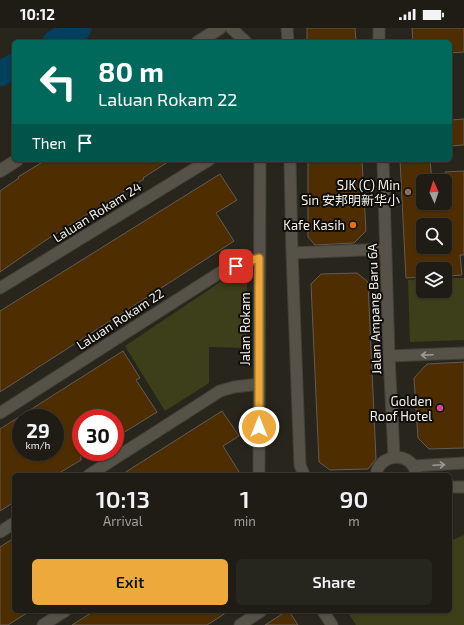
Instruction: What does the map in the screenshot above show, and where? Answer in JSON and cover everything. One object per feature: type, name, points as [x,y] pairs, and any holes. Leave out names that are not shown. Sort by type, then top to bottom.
[{"type":"main road","points":[[201,40],[220,28]]},
{"type":"main road","points":[[0,171],[14,162]]},
{"type":"street","points":[[232,28],[244,40]]},
{"type":"street","points":[[287,28],[288,40]]},
{"type":"street","points":[[379,28],[379,40]]},
{"type":"street","name":"Laluan Rokam 24","points":[[0,288],[205,162]]},
{"type":"street","name":"Jalan Rokam","points":[[259,473],[260,162]]},
{"type":"street","points":[[290,162],[300,465],[303,473]]},
{"type":"street","name":"Jalan Ampang Baru 6A","points":[[383,162],[389,356],[394,456]]},
{"type":"street","points":[[292,253],[386,249]]},
{"type":"street","name":"Laluan Rokam 22","points":[[0,413],[224,270],[259,258]]},
{"type":"street","points":[[389,356],[464,353]]},
{"type":"street","points":[[92,473],[220,391],[234,387],[259,384]]},
{"type":"street","points":[[376,473],[378,467],[382,462],[394,456],[405,458],[415,470],[464,463]]},
{"type":"street","points":[[452,487],[464,487]]},
{"type":"street","points":[[0,532],[12,524]]},
{"type":"street","points":[[43,625],[62,613]]},
{"type":"street","points":[[240,625],[258,613]]},
{"type":"street","points":[[324,613],[332,625]]},
{"type":"green space","points":[[452,278],[464,278],[464,340],[410,342],[408,280],[416,279],[416,298],[452,298]]},
{"type":"green space","points":[[222,281],[247,283],[247,348],[209,347],[209,383],[165,411],[125,346]]},
{"type":"green space","points":[[464,535],[464,625],[356,625],[348,613],[452,613],[452,540]]},
{"type":"building","points":[[307,28],[355,28],[356,40],[307,40]]},
{"type":"building","points":[[412,28],[464,28],[464,52],[452,53],[452,40],[413,40]]},
{"type":"building","points":[[464,119],[464,145],[452,146],[452,120]]},
{"type":"building","points":[[43,162],[168,162],[143,178],[144,179],[46,240],[0,272],[0,191],[19,178],[18,177]]},
{"type":"building","points":[[308,162],[362,162],[366,231],[354,243],[315,245],[308,237]]},
{"type":"building","points":[[400,162],[430,162],[431,174],[416,174],[416,210],[452,210],[452,174],[445,174],[445,172],[464,171],[464,255],[460,255],[462,275],[452,276],[452,262],[416,262],[416,277],[406,278]]},
{"type":"building","points":[[220,174],[237,200],[216,213],[234,241],[0,392],[0,311]]},
{"type":"building","points":[[357,273],[368,282],[376,459],[368,469],[330,470],[319,462],[311,284],[321,274]]},
{"type":"building","points":[[123,351],[140,378],[136,380],[157,412],[124,432],[124,409],[72,409],[72,461],[79,461],[59,473],[12,473],[12,503],[0,511],[0,429],[12,421],[12,461],[64,461],[64,409],[32,409]]},
{"type":"building","name":"Golden Roof Hotel","points":[[464,362],[464,448],[429,449],[418,438],[414,378],[427,364]]},
{"type":"building","points":[[222,411],[239,436],[223,446],[240,473],[124,473]]},
{"type":"building","points":[[12,539],[12,613],[27,613],[8,625],[0,625],[0,547]]},
{"type":"building","points":[[91,613],[226,613],[207,625],[72,625]]},
{"type":"building","points":[[284,613],[290,613],[298,625],[265,625]]},
{"type":"waterway","points":[[58,40],[79,28]]},
{"type":"waterway","points":[[0,74],[12,67]]},
{"type":"place","name":"SJK (C) Min Sin 安邦明新华小","points":[[408,192]]},
{"type":"place","name":"Kafe Kasih","points":[[353,225]]},
{"type":"place","name":"Golden Roof Hotel","points":[[440,408]]},
{"type":"route","points":[[236,266],[259,258],[259,427]]}]
